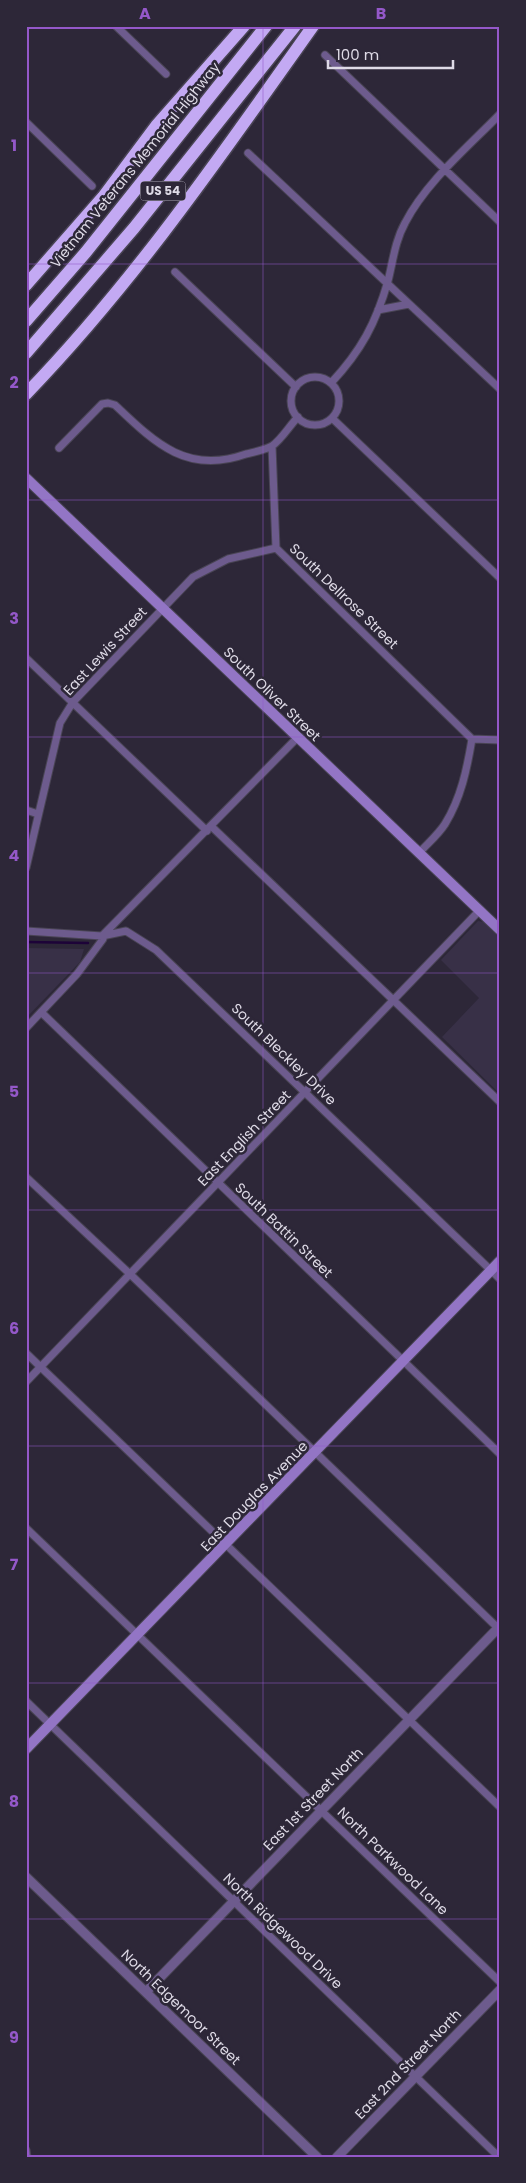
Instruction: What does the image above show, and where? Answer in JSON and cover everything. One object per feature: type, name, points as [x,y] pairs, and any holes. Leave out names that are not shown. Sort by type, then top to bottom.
[{"type":"highway","points":[[26,285],[103,197],[156,126],[244,26]]},
{"type":"highway","name":"Vietnam Veterans Memorial Highway","points":[[26,321],[86,252],[266,26]]},
{"type":"highway","name":"US 54","points":[[26,354],[121,243],[295,26]]},
{"type":"highway","points":[[26,394],[87,329],[145,259],[221,157],[313,26]]},
{"type":"main road","name":"South Oliver Street","points":[[26,478],[500,930]]},
{"type":"main road","name":"East Douglas Avenue","points":[[26,1749],[500,1261]]},
{"type":"street","points":[[116,26],[166,74]]},
{"type":"street","points":[[325,55],[500,222]]},
{"type":"street","points":[[330,382],[351,361],[359,349],[378,310],[387,283],[395,246],[404,223],[419,200],[500,114]]},
{"type":"street","points":[[26,122],[92,186]]},
{"type":"street","points":[[248,154],[500,389]]},
{"type":"street","points":[[175,272],[296,387]]},
{"type":"street","points":[[378,310],[409,304]]},
{"type":"street","points":[[315,377],[323,378],[330,382],[339,397],[339,405],[333,419],[320,424],[312,424],[298,417],[292,403],[296,387],[307,379],[315,377]]},
{"type":"street","points":[[59,448],[102,404],[108,403],[115,405],[161,446],[181,456],[200,461],[236,458],[272,446],[298,417]]},
{"type":"street","points":[[333,419],[500,578]]},
{"type":"street","name":"South Dellrose Street","points":[[272,446],[276,548],[472,740]]},
{"type":"street","name":"East Lewis Street","points":[[26,868],[60,723],[73,702],[193,577],[228,559],[276,548]]},
{"type":"street","points":[[26,658],[500,1102]]},
{"type":"street","points":[[26,1028],[77,974],[102,939],[102,936],[298,738]]},
{"type":"street","points":[[419,853],[444,826],[456,803],[466,770],[472,740],[500,740]]},
{"type":"street","points":[[26,810],[38,814]]},
{"type":"street","name":"East English Street","points":[[26,1382],[479,911]]},
{"type":"street","name":"South Bleckley Drive","points":[[26,931],[102,936],[126,931],[156,950],[500,1279]]},
{"type":"street","name":"South Battin Street","points":[[41,1012],[217,1184],[500,1454]]},
{"type":"street","points":[[26,1177],[130,1274],[499,1628]]},
{"type":"street","points":[[26,1353],[500,1807]]},
{"type":"street","name":"North Parkwood Lane","points":[[26,1528],[500,1982]]},
{"type":"street","name":"East 1st Street North","points":[[146,1992],[499,1628]]},
{"type":"street","name":"North Ridgewood Drive","points":[[26,1701],[499,2157]]},
{"type":"street","name":"North Edgemoor Street","points":[[26,1877],[317,2157]]},
{"type":"street","name":"East 2nd Street North","points":[[337,2157],[500,1990]]},
{"type":"street","points":[[26,2150],[28,2157]]},
{"type":"shaded area","points":[[478,921],[484,922],[500,938],[500,1094],[442,1037],[479,998],[441,960]]},
{"type":"shaded area","points":[[26,948],[84,949],[80,962],[26,1018]]},
{"type":"waterway","points":[[26,942],[88,943]]}]
